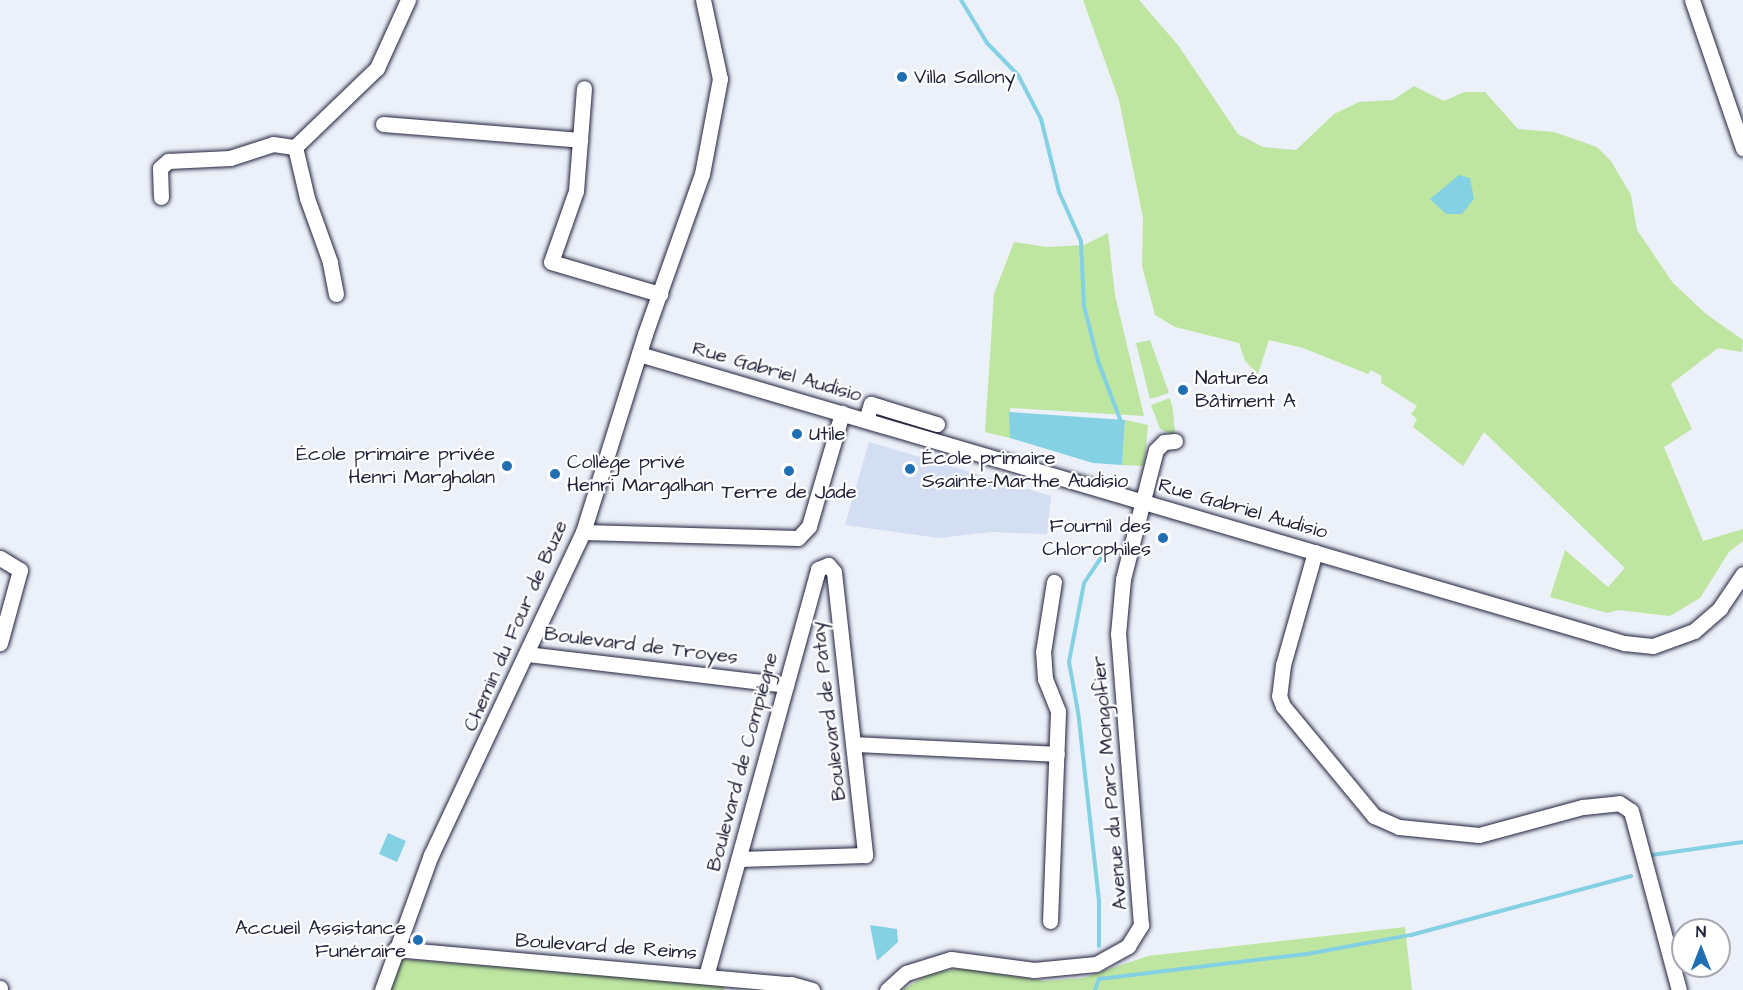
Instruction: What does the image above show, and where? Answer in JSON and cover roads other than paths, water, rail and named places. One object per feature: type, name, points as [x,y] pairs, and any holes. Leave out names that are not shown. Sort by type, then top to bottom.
[{"type":"street","points":[[295,147],[377,68],[408,0]]},
{"type":"street","name":"Chemin du Four de Buze","points":[[382,990],[431,855],[583,532],[639,354],[702,174],[718,101],[720,79],[703,0]]},
{"type":"street","points":[[1692,0],[1743,147]]},
{"type":"street","points":[[584,88],[576,191],[551,262],[660,294]]},
{"type":"street","points":[[383,124],[580,140]]},
{"type":"street","points":[[161,197],[160,168],[168,161],[230,158],[273,144],[295,147]]},
{"type":"street","points":[[295,147],[307,198],[330,262],[336,294]]},
{"type":"street","name":"Rue Gabriel Audisio","points":[[639,354],[1639,645],[1664,643],[1694,631],[1720,608],[1743,574]]},
{"type":"street","points":[[866,420],[871,404],[938,424]]},
{"type":"street","points":[[583,532],[792,540],[809,526],[842,413]]},
{"type":"street","name":"Avenue du Parc Mongolfier","points":[[887,990],[906,973],[951,959],[1034,970],[1096,964],[1128,946],[1141,925],[1118,634],[1123,579],[1156,450],[1164,442],[1175,441]]},
{"type":"street","points":[[1315,552],[1283,665],[1280,696],[1283,706],[1374,816],[1399,827],[1479,835],[1605,802],[1619,803],[1631,811],[1679,990]]},
{"type":"street","points":[[0,558],[20,570],[0,643]]},
{"type":"street","name":"Boulevard de Compiègne","points":[[706,976],[818,569],[828,565]]},
{"type":"street","name":"Boulevard de Patay","points":[[739,859],[865,855],[834,572],[828,565]]},
{"type":"street","points":[[1050,921],[1058,711],[1043,667],[1054,582]]},
{"type":"street","name":"Boulevard de Troyes","points":[[527,654],[786,685]]},
{"type":"street","points":[[854,744],[1057,754]]},
{"type":"street","name":"Boulevard de Reims","points":[[395,949],[790,984],[812,990]]},
{"type":"water","points":[[1459,175],[1470,178],[1474,199],[1462,214],[1446,214],[1430,199]]},
{"type":"water","points":[[1009,412],[1125,420],[1122,465],[1093,463],[1010,438]]},
{"type":"water","points":[[388,833],[406,841],[397,862],[379,854]]},
{"type":"water","points":[[870,925],[897,929],[898,942],[877,961]]},
{"type":"waterway","points":[[961,0],[987,43],[1018,75],[1041,119],[1059,192],[1081,241],[1084,306],[1098,361],[1121,422]]},
{"type":"waterway","points":[[1099,946],[1099,901],[1078,712],[1069,662],[1084,583],[1101,558]]},
{"type":"waterway","points":[[1652,855],[1743,842]]},
{"type":"waterway","points":[[1095,990],[1099,979],[1307,954],[1411,935],[1631,876]]},
{"type":"place","name":"Villa Sallony","points":[[902,77]]},
{"type":"place","name":"Naturéa Bâtiment A","points":[[1183,390]]},
{"type":"place","name":"Utile","points":[[797,434]]},
{"type":"place","name":"École primaire privée Henri Marghalan","points":[[507,466]]},
{"type":"place","name":"École primaire Ssainte-Marthe Audisio","points":[[910,469]]},
{"type":"place","name":"Terre de Jade","points":[[789,471]]},
{"type":"place","name":"Collège privé Henri Margalhan","points":[[555,474]]},
{"type":"place","name":"Fournil des Chlorophiles","points":[[1163,538]]},
{"type":"place","name":"Accueil Assistance Funéraire","points":[[418,940]]}]
